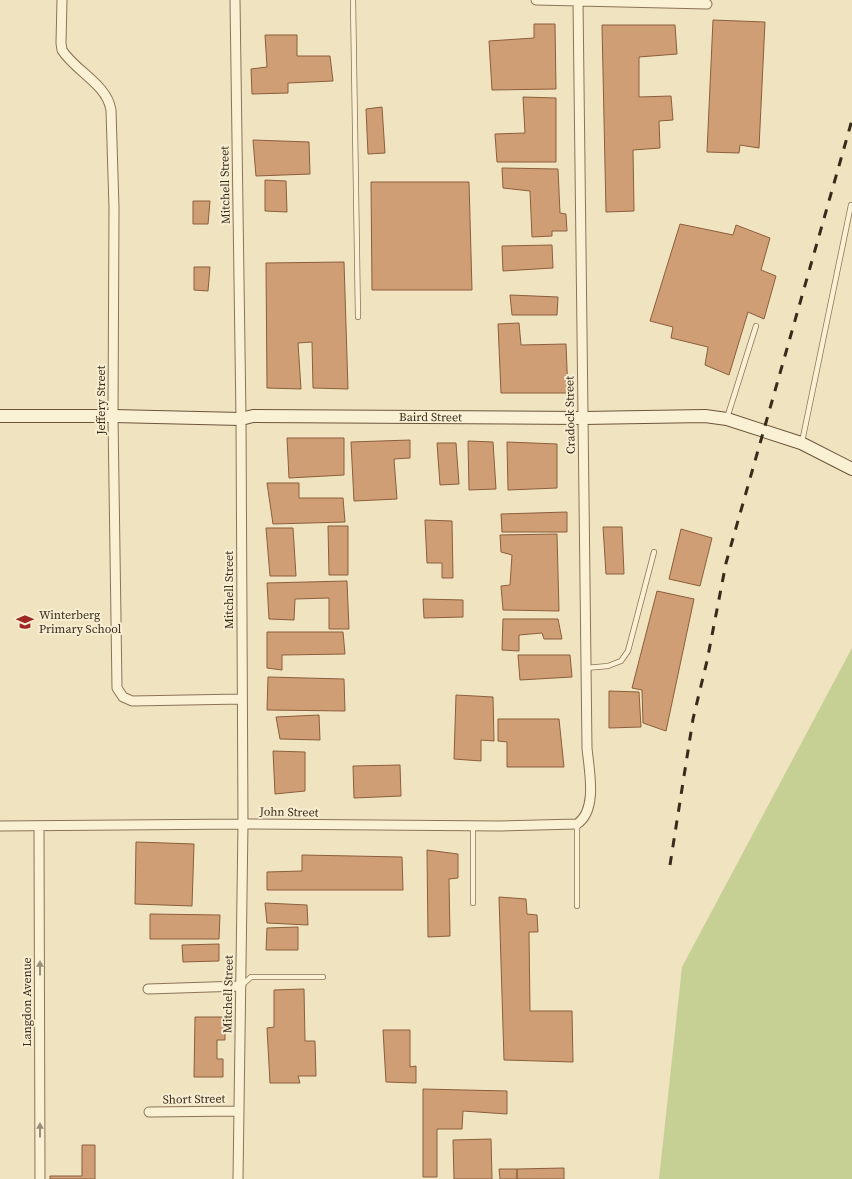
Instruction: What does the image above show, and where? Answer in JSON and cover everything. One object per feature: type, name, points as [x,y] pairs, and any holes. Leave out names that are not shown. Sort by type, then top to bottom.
[{"type":"street","name":"Jeffery Street","points":[[62,0],[62,50],[102,91],[110,104],[111,110],[115,280],[113,416],[116,668],[118,690],[123,697],[132,701],[242,699]]},
{"type":"street","name":"Mitchell Street","points":[[235,0],[241,419],[242,699],[242,986],[238,1179]]},
{"type":"street","points":[[536,0],[707,4]]},
{"type":"street","name":"Cradock Street","points":[[577,824],[583,821],[590,806],[586,668],[578,0]]},
{"type":"street","name":"Baird Street","points":[[0,416],[241,419],[253,416],[583,418],[687,415],[726,419],[801,443],[852,469]]},
{"type":"street","name":"John Street","points":[[0,826],[242,824],[472,826],[577,824]]},
{"type":"street","name":"Langdon Avenue","points":[[39,826],[40,1179]]},
{"type":"street","points":[[148,989],[242,986]]},
{"type":"street","name":"Short Street","points":[[149,1112],[239,1111]]},
{"type":"lane","points":[[353,0],[358,317]]},
{"type":"lane","points":[[801,443],[851,206]]},
{"type":"lane","points":[[726,419],[756,326]]},
{"type":"lane","points":[[586,668],[608,666],[622,662],[628,650],[654,552]]},
{"type":"lane","points":[[577,824],[577,906]]},
{"type":"lane","points":[[472,826],[473,903]]},
{"type":"lane","points":[[242,986],[251,977],[323,977]]},
{"type":"green space","points":[[852,648],[852,1179],[659,1179],[682,967]]},
{"type":"building","points":[[713,20],[765,22],[759,148],[740,145],[739,153],[707,152]]},
{"type":"building","points":[[534,24],[555,24],[556,89],[492,90],[489,41],[534,38]]},
{"type":"building","points":[[602,25],[675,25],[677,54],[639,57],[639,97],[671,96],[673,120],[659,121],[660,148],[633,150],[634,211],[606,212]]},
{"type":"building","points":[[265,35],[297,35],[297,56],[330,56],[333,81],[288,83],[288,93],[252,94],[251,69],[267,67]]},
{"type":"building","points":[[523,97],[556,98],[556,162],[497,162],[495,134],[525,133]]},
{"type":"building","points":[[382,107],[385,153],[368,154],[366,109]]},
{"type":"building","points":[[253,140],[309,142],[310,174],[256,176]]},
{"type":"building","points":[[502,168],[558,169],[560,213],[566,214],[567,231],[552,231],[552,236],[532,237],[530,191],[503,188]]},
{"type":"building","points":[[265,180],[286,181],[287,212],[265,211]]},
{"type":"building","points":[[371,182],[469,182],[472,290],[372,290]]},
{"type":"building","points":[[193,201],[210,201],[208,224],[193,224]]},
{"type":"building","points":[[680,224],[733,235],[736,225],[770,238],[761,270],[776,276],[764,319],[748,312],[729,375],[705,365],[708,347],[671,338],[673,327],[650,321]]},
{"type":"building","points":[[552,245],[553,268],[503,271],[502,246]]},
{"type":"building","points":[[344,262],[348,389],[313,388],[312,342],[298,343],[301,389],[267,388],[266,263]]},
{"type":"building","points":[[194,267],[210,267],[208,291],[194,290]]},
{"type":"building","points":[[510,295],[558,297],[557,315],[512,315]]},
{"type":"building","points":[[519,323],[521,345],[566,344],[568,393],[501,393],[498,324]]},
{"type":"building","points":[[287,438],[344,438],[344,475],[289,478]]},
{"type":"building","points":[[410,440],[410,458],[394,459],[397,499],[354,501],[351,442]]},
{"type":"building","points":[[468,441],[493,442],[496,489],[469,490]]},
{"type":"building","points":[[507,442],[557,444],[557,488],[508,490]]},
{"type":"building","points":[[437,443],[456,443],[459,484],[440,485]]},
{"type":"building","points":[[267,483],[299,483],[299,498],[343,498],[345,522],[273,524]]},
{"type":"building","points":[[567,512],[567,532],[502,532],[501,514]]},
{"type":"building","points":[[425,520],[452,521],[453,578],[442,578],[442,563],[427,563]]},
{"type":"building","points":[[328,526],[348,526],[348,575],[329,575]]},
{"type":"building","points":[[603,527],[622,527],[624,574],[606,574]]},
{"type":"building","points":[[266,528],[293,528],[296,576],[270,576]]},
{"type":"building","points":[[681,529],[712,538],[700,586],[669,579]]},
{"type":"building","points":[[557,534],[559,611],[503,610],[501,586],[510,585],[512,555],[501,552],[500,535]]},
{"type":"building","points":[[347,581],[349,629],[329,629],[329,598],[295,599],[294,620],[269,619],[267,583]]},
{"type":"building","points":[[657,591],[694,599],[666,731],[643,723],[642,690],[632,688]]},
{"type":"building","points":[[423,599],[463,600],[463,617],[424,618]]},
{"type":"building","points":[[503,619],[558,619],[562,639],[544,639],[542,633],[519,635],[519,651],[502,650]]},
{"type":"building","points":[[267,632],[343,632],[345,654],[282,655],[282,670],[267,668]]},
{"type":"building","points":[[518,655],[570,655],[572,677],[520,680]]},
{"type":"building","points":[[268,677],[344,679],[345,711],[267,710]]},
{"type":"building","points":[[609,691],[639,692],[641,727],[609,728]]},
{"type":"building","points":[[456,695],[493,697],[494,741],[481,740],[481,761],[454,759]]},
{"type":"building","points":[[319,715],[320,740],[280,739],[276,717]]},
{"type":"building","points":[[498,719],[559,719],[564,767],[507,767],[507,742],[498,741]]},
{"type":"building","points":[[273,751],[305,752],[305,791],[275,794]]},
{"type":"building","points":[[400,765],[401,796],[354,798],[353,766]]},
{"type":"building","points":[[136,842],[194,844],[192,906],[135,904]]},
{"type":"building","points":[[427,850],[458,854],[458,878],[449,879],[450,936],[428,937]]},
{"type":"building","points":[[302,855],[402,857],[403,890],[267,890],[267,872],[302,871]]},
{"type":"building","points":[[499,897],[526,899],[527,914],[537,915],[538,932],[529,932],[530,1011],[572,1011],[573,1062],[504,1060]]},
{"type":"building","points":[[265,903],[307,905],[308,925],[267,923]]},
{"type":"building","points":[[150,914],[220,915],[219,939],[150,939]]},
{"type":"building","points":[[298,927],[298,950],[266,950],[267,928]]},
{"type":"building","points":[[219,944],[219,961],[183,962],[182,945]]},
{"type":"building","points":[[304,989],[305,1041],[315,1041],[316,1076],[298,1076],[300,1083],[270,1083],[267,1028],[274,1027],[274,990]]},
{"type":"building","points":[[195,1017],[225,1017],[225,1040],[217,1040],[217,1059],[223,1059],[223,1077],[194,1077]]},
{"type":"building","points":[[383,1030],[410,1030],[410,1067],[416,1066],[416,1083],[386,1082]]},
{"type":"building","points":[[423,1089],[507,1091],[507,1114],[463,1111],[462,1129],[437,1129],[437,1177],[423,1177]]},
{"type":"building","points":[[491,1139],[492,1179],[454,1179],[453,1140]]},
{"type":"building","points":[[82,1145],[95,1145],[95,1179],[50,1179],[50,1176],[82,1176]]},
{"type":"building","points":[[564,1168],[564,1179],[517,1179],[517,1169]]},
{"type":"building","points":[[499,1169],[517,1169],[517,1179],[500,1179]]},
{"type":"railway","points":[[670,865],[693,719],[707,661],[726,563],[852,120]]},
{"type":"place","name":"Winterberg Primary School","points":[[25,622]]}]
